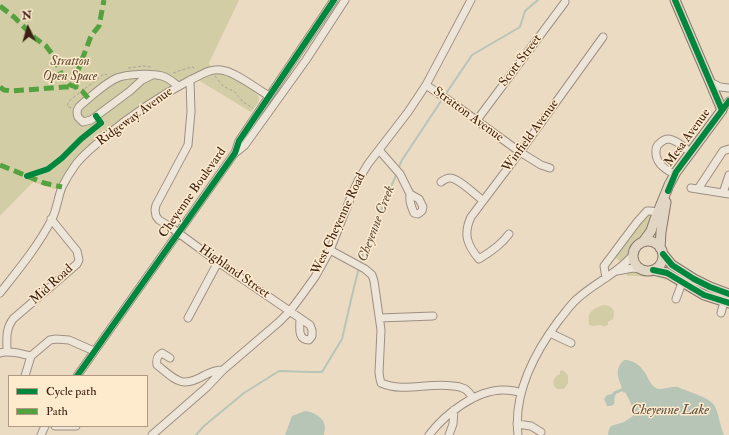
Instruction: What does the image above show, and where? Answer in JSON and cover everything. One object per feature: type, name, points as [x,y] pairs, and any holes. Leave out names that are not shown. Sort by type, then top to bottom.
[{"type":"main road","points":[[675,0],[722,110]]},
{"type":"main road","name":"Mesa Avenue","points":[[643,242],[651,231],[675,175],[722,110]]},
{"type":"main road","name":"Mesa Avenue","points":[[661,251],[661,232],[668,191]]},
{"type":"main road","points":[[648,241],[657,244],[672,265],[710,287],[727,300],[704,294],[666,273],[654,270],[644,271],[640,269],[633,261],[632,256],[635,247],[648,241]]},
{"type":"main road","points":[[654,270],[660,265],[663,258],[661,251]]},
{"type":"street","name":"Cheyenne Boulevard","points":[[235,153],[239,141],[334,0]]},
{"type":"street","name":"Cheyenne Boulevard","points":[[78,375],[235,153],[245,145],[306,60],[345,0]]},
{"type":"street","name":"West Cheyenne Road","points":[[152,435],[223,370],[279,322],[302,296],[315,277],[330,250],[355,187],[368,164],[408,112],[426,85],[471,0]]},
{"type":"street","name":"Scott Street","points":[[476,120],[565,2]]},
{"type":"street","name":"Winfield Avenue","points":[[509,234],[502,243],[479,259],[473,252],[466,232],[467,225],[471,217],[603,37]]},
{"type":"street","name":"Ridgeway Avenue","points":[[0,293],[35,248],[55,211],[62,187],[76,164],[116,127],[178,86],[209,71],[221,70],[236,75],[269,96]]},
{"type":"street","points":[[152,75],[142,80],[130,91],[90,120],[83,122],[78,117],[78,108],[111,81],[117,78],[131,75],[152,75],[161,76],[170,79],[178,86]]},
{"type":"street","name":"Highland Street","points":[[190,80],[191,112],[188,145],[156,204],[156,216],[159,220],[170,226],[218,262],[300,318]]},
{"type":"street","points":[[710,82],[720,87],[729,88]]},
{"type":"street","name":"Stratton Avenue","points":[[426,85],[520,152],[541,165],[550,168]]},
{"type":"street","name":"Mesa Avenue","points":[[722,110],[729,100]]},
{"type":"street","points":[[675,175],[658,163],[656,149],[659,144],[669,139],[676,142],[691,153]]},
{"type":"street","points":[[729,149],[723,151],[695,188],[726,194],[729,176]]},
{"type":"street","points":[[379,150],[400,174],[410,194]]},
{"type":"street","points":[[441,182],[450,178],[457,180],[483,201]]},
{"type":"street","points":[[606,278],[604,266],[637,222],[647,211],[650,210],[658,212]]},
{"type":"street","name":"Mid Road","points":[[31,356],[15,352],[4,353],[9,325],[77,264],[79,260],[77,251],[51,220]]},
{"type":"street","points":[[330,250],[363,268],[372,275],[380,318],[381,347],[379,373],[381,383],[392,387],[409,388],[437,385],[457,386],[464,388],[473,398]]},
{"type":"street","points":[[518,435],[517,418],[521,394],[540,347],[575,300],[590,288],[617,271],[632,256]]},
{"type":"street","points":[[188,318],[218,262]]},
{"type":"street","points":[[617,271],[633,268],[640,269]]},
{"type":"street","points":[[676,299],[682,283]]},
{"type":"street","points":[[721,312],[727,300]]},
{"type":"street","points":[[380,318],[432,316]]},
{"type":"street","points":[[550,333],[571,343]]},
{"type":"street","points":[[25,375],[31,356],[50,340],[69,340],[94,351]]},
{"type":"street","points":[[170,358],[162,353],[158,356],[157,365],[174,379],[182,383],[189,382],[210,372],[223,370]]},
{"type":"street","points":[[429,435],[441,421],[454,410],[473,398],[496,390],[514,391],[521,394]]},
{"type":"street","points":[[449,435],[453,424],[454,410]]},
{"type":"street","points":[[517,424],[531,426],[542,432]]},
{"type":"path","points":[[212,75],[223,86],[235,92],[243,102],[258,112]]},
{"type":"green space","name":"Stratton Open Space","points":[[0,0],[239,0],[209,63],[214,73],[220,73],[237,80],[257,94],[259,101],[251,112],[191,75],[168,88],[115,124],[85,150],[61,182],[58,183],[55,189],[33,182],[0,216]]},
{"type":"green space","points":[[647,214],[652,215],[648,229],[632,244],[622,263],[616,258],[618,254]]},
{"type":"green space","points":[[629,271],[668,277],[666,280],[655,276],[627,276],[627,272]]},
{"type":"green space","points":[[603,305],[611,307],[614,311],[613,319],[608,322],[608,325],[603,327],[602,325],[589,325],[589,314],[595,308]]},
{"type":"green space","points":[[562,370],[568,375],[568,383],[564,389],[557,389],[554,386],[553,381]]},
{"type":"water","name":"Cheyenne Lake","points":[[624,360],[632,361],[639,365],[651,384],[658,389],[678,387],[703,397],[711,402],[717,412],[724,435],[608,435],[611,426],[624,422],[633,416],[630,401],[625,392],[624,393],[622,391],[616,394],[614,404],[611,406],[607,406],[604,399],[607,395],[612,394],[613,392],[622,388],[618,377],[618,370]]},
{"type":"water","points":[[305,411],[315,414],[321,418],[325,424],[324,435],[285,435],[292,416]]},
{"type":"waterway","name":"Cheyenne Creek","points":[[398,169],[402,160],[472,55],[520,27],[525,11],[538,0]]},
{"type":"waterway","name":"Cheyenne Creek","points":[[196,435],[204,426],[244,393],[279,371],[322,372],[342,339],[364,249],[397,173]]},
{"type":"marked path","points":[[0,87],[4,90],[12,91],[76,87],[77,73],[91,36],[99,26],[104,0]]},
{"type":"marked path","points":[[0,6],[46,46],[52,54],[61,73],[70,85],[82,91],[89,99]]},
{"type":"marked path","points":[[0,165],[44,183],[62,187]]},
{"type":"cycle path","points":[[78,375],[235,153],[239,141],[334,0]]},
{"type":"cycle path","points":[[675,0],[722,110]]},
{"type":"cycle path","points":[[668,191],[676,172],[729,101]]},
{"type":"cycle path","points":[[27,176],[48,169],[62,158],[81,139],[101,123],[96,116]]},
{"type":"cycle path","points":[[663,254],[672,265],[694,279],[729,294]]},
{"type":"cycle path","points":[[653,270],[667,273],[704,295],[729,303]]}]
